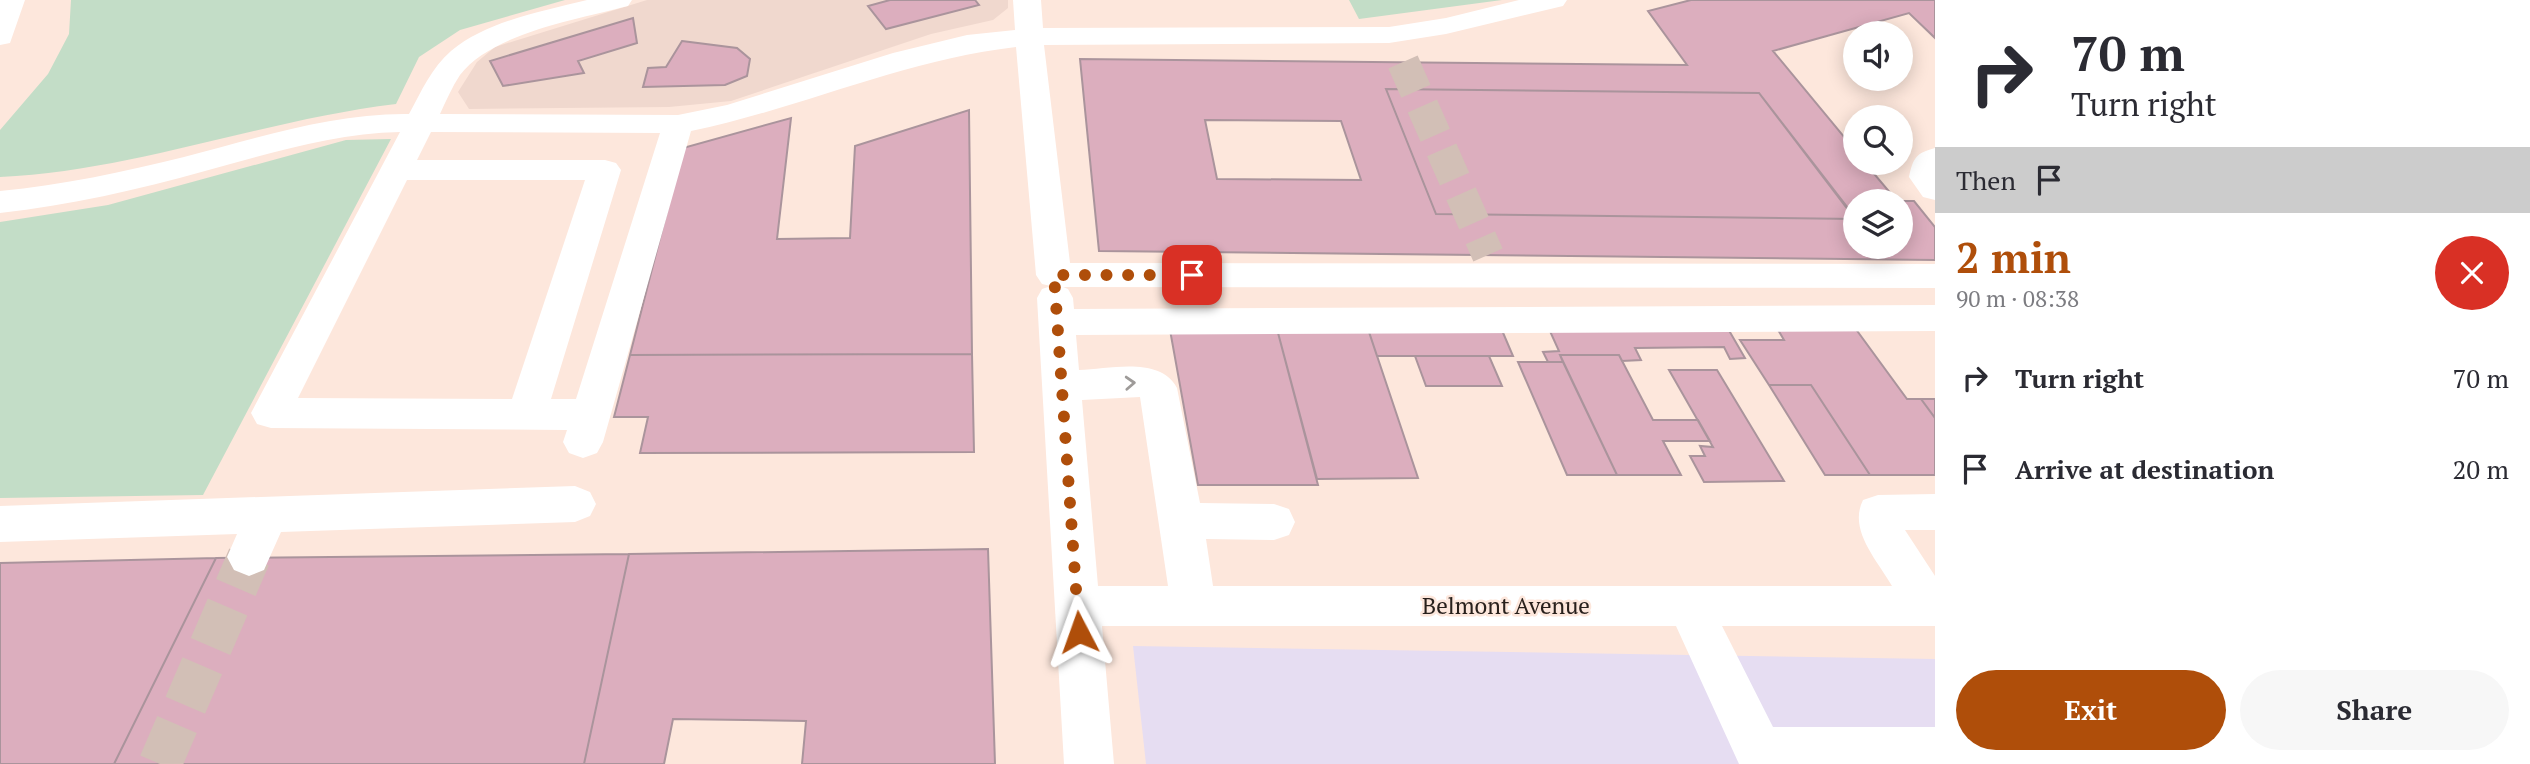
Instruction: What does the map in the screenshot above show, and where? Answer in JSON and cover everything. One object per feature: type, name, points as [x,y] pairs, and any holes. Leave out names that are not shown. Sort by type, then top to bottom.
[{"type":"street","points":[[0,37],[11,0]]},
{"type":"street","points":[[618,0],[524,27],[478,45],[450,68],[271,414],[527,414],[587,429],[614,376],[678,124]]},
{"type":"street","points":[[1027,0],[1054,275],[1089,764]]},
{"type":"street","points":[[0,202],[93,187],[325,132],[370,124],[678,124],[733,113],[904,59],[967,44],[1029,37],[1396,49],[1446,26],[1553,0]]},
{"type":"street","points":[[396,170],[605,170],[527,414]]},
{"type":"street","points":[[1054,275],[1492,265],[1935,276]]},
{"type":"street","points":[[1057,322],[1935,318]]},
{"type":"street","points":[[1062,386],[1150,382],[1158,388],[1182,521],[1193,606]]},
{"type":"street","points":[[0,524],[266,517],[575,504]]},
{"type":"street","points":[[1932,606],[1879,526],[1878,513],[1935,512]]},
{"type":"street","points":[[248,557],[266,517]]},
{"type":"street","points":[[1182,521],[1274,522]]},
{"type":"street","name":"Belmont Avenue","points":[[1077,606],[1932,606]]},
{"type":"street","points":[[1689,606],[1762,758],[1935,751]]},
{"type":"shaded area","points":[[647,0],[1008,0],[1008,8],[993,20],[931,34],[731,101],[669,107],[469,109],[458,92],[477,62],[495,47]]},
{"type":"shaded area","points":[[1133,646],[1935,659],[1935,764],[1146,764]]},
{"type":"green space","points":[[71,0],[565,0],[460,30],[419,57],[396,104],[297,121],[99,165],[0,177],[0,130],[48,74],[69,34]]},
{"type":"green space","points":[[1349,0],[1502,0],[1359,19]]},
{"type":"green space","points":[[391,139],[203,495],[0,498],[0,222],[108,205],[346,140]]},
{"type":"building","points":[[890,0],[975,0],[979,5],[886,29],[868,6]]},
{"type":"building","points":[[1691,0],[1935,0],[1935,38],[1909,13],[1880,21],[1843,21],[1843,31],[1773,51],[1843,136],[1843,175],[1875,175],[1887,189],[1843,189],[1843,202],[1759,93],[1386,89],[1436,214],[1843,219],[1843,259],[1913,259],[1914,201],[1935,227],[1935,260],[1099,251],[1080,59],[1687,65],[1648,11]],"holes":[[[1205,120],[1341,121],[1361,180],[1217,179]]]},
{"type":"building","points":[[633,18],[637,43],[578,61],[584,73],[503,86],[490,61]]},
{"type":"building","points":[[682,41],[737,48],[750,59],[747,76],[725,85],[643,87],[648,68],[666,67]]},
{"type":"building","points":[[1386,89],[1759,93],[1843,203],[1843,219],[1436,214]]},
{"type":"building","points":[[969,110],[972,354],[630,355],[683,148],[791,118],[777,239],[850,238],[855,146]]},
{"type":"building","points":[[1727,327],[1745,358],[1730,359],[1724,347],[1635,348],[1641,360],[1622,361],[1619,355],[1560,355],[1563,362],[1548,362],[1543,352],[1559,351],[1549,329]]},
{"type":"building","points":[[1501,328],[1513,356],[1377,356],[1368,329]]},
{"type":"building","points":[[1777,328],[1855,328],[1907,399],[1921,399],[1935,418],[1935,475],[1870,475],[1811,385],[1769,385],[1740,340],[1784,340]]},
{"type":"building","points":[[1277,329],[1368,329],[1418,478],[1317,479]]},
{"type":"building","points":[[1277,329],[1318,485],[1198,485],[1170,330]]},
{"type":"building","points":[[972,354],[974,452],[640,453],[648,417],[614,417],[630,355]]},
{"type":"building","points":[[1560,355],[1619,355],[1653,420],[1698,420],[1710,441],[1663,441],[1681,475],[1617,475]]},
{"type":"building","points":[[1415,356],[1489,356],[1502,386],[1426,386]]},
{"type":"building","points":[[1518,362],[1563,362],[1617,475],[1567,475]]},
{"type":"building","points":[[1669,370],[1717,370],[1784,481],[1704,482],[1690,456],[1705,456],[1700,446],[1713,447]]},
{"type":"building","points":[[1769,385],[1811,385],[1870,475],[1825,475]]},
{"type":"building","points":[[1921,399],[1935,399],[1935,418]]},
{"type":"building","points":[[988,549],[995,764],[802,764],[806,721],[673,719],[664,764],[584,764],[629,554]]},
{"type":"building","points":[[629,554],[584,764],[114,764],[216,558]]},
{"type":"building","points":[[216,558],[114,764],[0,764],[0,563]]},
{"type":"tunnel","points":[[1403,62],[1488,255]]},
{"type":"tunnel","points":[[160,764],[249,557]]},
{"type":"route","points":[[1079,632],[1054,275],[1192,275]]}]
